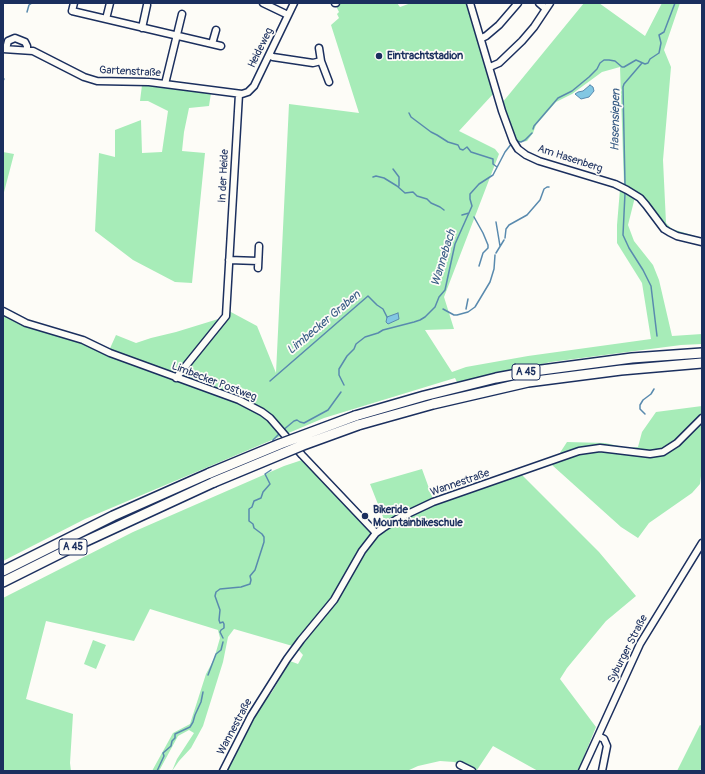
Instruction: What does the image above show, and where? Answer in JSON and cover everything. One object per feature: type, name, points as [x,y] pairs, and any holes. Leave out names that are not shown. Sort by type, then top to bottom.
[{"type":"highway","name":"A 45","points":[[3,582],[280,444],[356,421],[424,396],[496,378],[534,371],[632,358],[702,353]]},
{"type":"highway","name":"A 45","points":[[356,421],[528,382],[613,370],[702,363]]},
{"type":"highway","name":"A 45","points":[[3,571],[113,516],[212,477]]},
{"type":"street","points":[[74,3],[72,11],[221,46]]},
{"type":"street","points":[[106,19],[110,3]]},
{"type":"street","points":[[263,3],[288,15]]},
{"type":"street","name":"Heideweg","points":[[239,94],[245,93],[251,89],[294,3]]},
{"type":"street","name":"Am Hasenberg","points":[[470,3],[513,141],[520,151],[539,161],[615,184],[640,198],[664,228],[669,232],[677,236],[702,242]]},
{"type":"street","points":[[482,38],[499,25],[518,3]]},
{"type":"street","points":[[538,3],[546,9]]},
{"type":"street","points":[[490,67],[499,62],[522,41],[550,3]]},
{"type":"street","points":[[142,28],[147,5]]},
{"type":"street","points":[[165,84],[182,14]]},
{"type":"street","points":[[212,44],[216,30]]},
{"type":"street","name":"Gartenstraße","points":[[28,50],[25,42],[15,38],[8,41],[4,49],[28,50],[39,53],[90,80],[165,84],[239,94]]},
{"type":"street","points":[[319,48],[321,61],[329,82]]},
{"type":"street","points":[[269,55],[273,57],[313,63],[321,61]]},
{"type":"street","name":"In der Heide","points":[[176,378],[226,316],[239,94]]},
{"type":"street","points":[[229,260],[258,264],[258,246]]},
{"type":"street","name":"Limbecker Postweg","points":[[3,311],[26,323],[83,340],[110,354],[253,407],[266,415],[376,534]]},
{"type":"street","name":"Wannestraße","points":[[223,771],[251,716],[287,659],[334,600],[362,551],[376,534],[397,519],[433,502],[580,451],[600,448],[650,454],[663,452],[677,442],[702,418]]},
{"type":"street","name":"Syburger Straße","points":[[582,771],[640,644],[702,543]]},
{"type":"street","points":[[598,736],[604,739],[607,746],[602,771]]},
{"type":"street","points":[[460,765],[472,771]]},
{"type":"green space","points":[[342,3],[397,3],[400,7],[411,3],[467,3],[502,103],[584,3],[599,3],[645,36],[662,3],[680,3],[664,50],[671,67],[663,160],[666,223],[672,229],[702,238],[702,245],[670,236],[665,233],[657,223],[656,212],[642,197],[624,184],[620,67],[602,72],[572,94],[556,102],[536,125],[533,133],[527,141],[516,143],[494,93],[459,131],[495,149],[499,154],[444,297],[454,329],[425,330],[452,372],[466,367],[528,356],[651,339],[642,283],[617,243],[620,189],[635,197],[628,225],[634,241],[653,265],[659,280],[672,336],[702,334],[702,344],[681,345],[551,362],[457,382],[455,378],[324,418],[85,519],[3,561],[3,314],[24,325],[82,342],[107,355],[116,335],[136,343],[228,316],[229,311],[257,326],[276,373],[289,104],[359,113],[331,25],[339,18],[337,14],[339,12],[336,6]]},
{"type":"green space","points":[[142,85],[164,86],[211,93],[209,106],[189,108],[182,151],[205,153],[192,283],[175,282],[133,260],[95,231],[99,153],[115,157],[115,130],[141,120],[142,153],[162,152],[168,111],[148,101],[140,101]]},
{"type":"green space","points":[[3,152],[14,154],[3,196]]},
{"type":"green space","points":[[702,406],[702,416],[696,421],[701,425],[702,435],[702,468],[700,484],[692,493],[649,523],[638,538],[621,527],[552,465],[567,442],[605,443],[628,448],[638,447],[642,432],[656,412]]},
{"type":"green space","points":[[305,459],[376,533],[384,528],[385,522],[370,484],[422,469],[434,502],[517,470],[599,552],[636,596],[606,621],[567,668],[560,679],[596,727],[578,771],[538,771],[493,746],[477,770],[454,762],[440,761],[418,766],[407,771],[227,771],[263,703],[272,692],[290,661],[298,664],[303,655],[296,647],[234,629],[228,637],[223,662],[203,726],[191,748],[172,771],[177,759],[194,733],[189,730],[178,736],[159,771],[152,771],[173,733],[190,724],[206,674],[214,659],[220,638],[218,630],[150,609],[134,641],[46,621],[26,699],[73,714],[70,763],[71,771],[3,771],[3,598],[133,532],[284,466]]},
{"type":"green space","points":[[93,640],[106,645],[96,669],[84,664]]},
{"type":"green space","points":[[700,725],[702,726],[702,767],[700,771],[677,771]]},
{"type":"water","points":[[590,85],[593,87],[594,91],[589,97],[581,99],[575,94],[583,91]]},
{"type":"water","points":[[398,313],[399,319],[388,324],[386,322],[387,317]]},
{"type":"waterway","points":[[27,12],[29,5],[32,3]]},
{"type":"waterway","name":"Wannebach","points":[[533,129],[558,98],[572,91],[589,77],[604,60],[615,61],[622,67],[636,60],[645,64],[648,63],[650,59],[659,53],[661,43],[659,35],[664,32],[675,3]]},
{"type":"waterway","name":"Hasensiepen","points":[[625,184],[623,87],[642,63]]},
{"type":"waterway","points":[[409,113],[411,117],[431,132],[448,142],[458,145],[460,149],[463,150],[467,147],[471,152],[493,159],[493,164],[497,167]]},
{"type":"waterway","name":"Wannebach","points":[[516,141],[521,142],[532,133]]},
{"type":"waterway","name":"Wannebach","points":[[344,385],[339,375],[339,369],[356,344],[365,337],[383,330],[420,320],[435,307],[439,297],[445,290],[455,244],[472,206],[470,194],[479,184],[493,175],[505,152],[512,143]]},
{"type":"waterway","points":[[393,169],[399,177],[399,186]]},
{"type":"waterway","points":[[373,177],[376,176],[384,178],[405,193],[413,192],[417,196],[427,199],[444,210]]},
{"type":"waterway","points":[[505,238],[506,229],[509,225],[527,215],[540,200],[544,189],[549,187]]},
{"type":"waterway","name":"Hasensiepen","points":[[625,193],[623,235],[651,286],[657,336]]},
{"type":"waterway","name":"Wannebach","points":[[462,215],[469,213]]},
{"type":"waterway","points":[[474,217],[488,245],[488,248],[483,253],[479,266]]},
{"type":"waterway","points":[[496,222],[500,246]]},
{"type":"waterway","points":[[496,253],[504,240]]},
{"type":"waterway","points":[[443,309],[457,315],[468,312],[475,307],[490,282],[494,269],[495,255]]},
{"type":"waterway","name":"Limbecker Graben","points":[[270,381],[368,296],[383,309],[387,317]]},
{"type":"waterway","points":[[466,309],[468,299]]},
{"type":"waterway","name":"Hasensiepen","points":[[645,414],[640,409],[640,405],[654,389]]},
{"type":"waterway","name":"Wannebach","points":[[282,431],[294,421],[297,420],[304,423],[328,410],[341,392]]},
{"type":"waterway","name":"Wannebach","points":[[273,443],[273,440],[280,433]]},
{"type":"waterway","name":"Wannebach","points":[[223,638],[220,632],[224,628],[224,624],[223,622],[220,623],[219,620],[220,610],[215,596],[216,592],[220,589],[241,587],[250,584],[250,576],[255,570],[264,542],[264,537],[249,521],[249,509],[252,507],[254,501],[261,498],[263,492],[270,484],[265,474],[271,470]]},
{"type":"waterway","name":"Wannebach","points":[[208,675],[216,654],[221,650],[223,642]]},
{"type":"waterway","name":"Wannebach","points":[[157,771],[164,756],[163,753],[171,746],[172,741],[175,738],[175,734],[190,727],[193,722],[201,702],[203,692]]},
{"type":"place","name":"Eintrachtstadion","points":[[379,56]]},
{"type":"place","name":"Bikeride Mountainbikeschule","points":[[365,516]]}]
